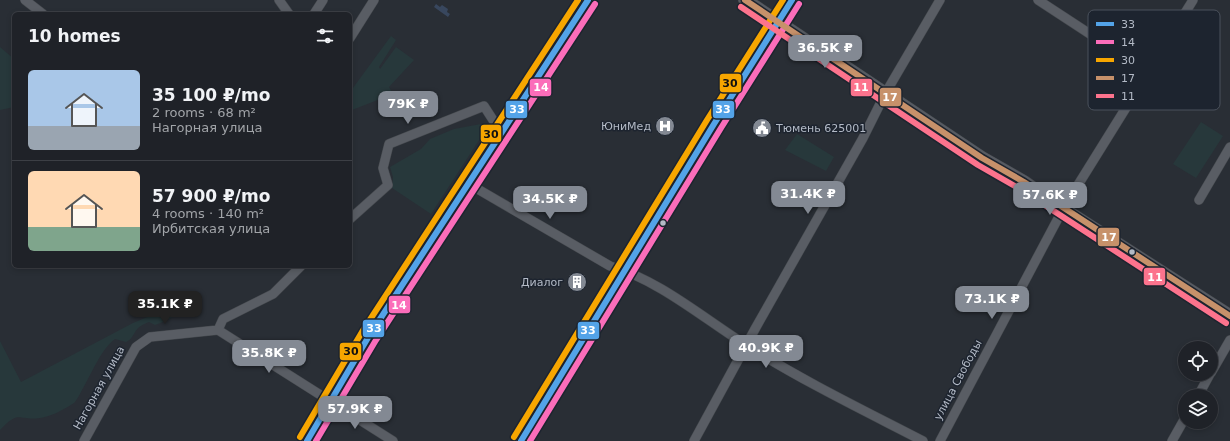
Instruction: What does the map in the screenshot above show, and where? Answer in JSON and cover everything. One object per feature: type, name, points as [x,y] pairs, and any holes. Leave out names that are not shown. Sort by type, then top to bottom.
[{"type":"main road","points":[[307,441],[369,336],[588,0]]},
{"type":"main road","points":[[521,441],[792,0]]},
{"type":"street","points":[[25,0],[40,12]]},
{"type":"street","points":[[279,0],[288,12]]},
{"type":"street","points":[[315,12],[323,0]]},
{"type":"street","points":[[352,35],[374,0]]},
{"type":"street","points":[[745,0],[982,158],[1024,182],[1063,210],[1230,316]]},
{"type":"street","points":[[694,441],[746,345],[863,138],[885,94],[940,0]]},
{"type":"street","points":[[1038,0],[1088,33]]},
{"type":"street","name":"улица Свободы","points":[[1187,10],[1193,0]]},
{"type":"street","points":[[352,216],[388,185],[383,168],[389,144],[484,106],[493,120],[505,129]]},
{"type":"street","name":"улица Свободы","points":[[940,441],[1063,210],[1125,110]]},
{"type":"street","points":[[1199,200],[1230,147]]},
{"type":"street","points":[[469,184],[610,266],[625,270],[658,286],[746,345],[810,383],[923,441]]},
{"type":"street","points":[[299,268],[273,294],[223,319],[218,330],[393,441]]},
{"type":"street","name":"Нагорная улица","points":[[84,441],[136,347],[150,337],[218,330]]},
{"type":"street","points":[[1218,360],[1230,340]]},
{"type":"street","points":[[1172,441],[1179,429]]},
{"type":"shaded area","points":[[391,36],[396,40],[379,67],[380,69],[396,47],[414,60],[389,87],[393,94],[352,110],[352,89]]},
{"type":"shaded area","points":[[0,47],[12,57],[12,107],[0,110]]},
{"type":"shaded area","points":[[1201,122],[1223,136],[1196,178],[1173,164]]},
{"type":"shaded area","points":[[481,124],[485,131],[431,214],[392,188],[393,177],[390,167],[421,149],[430,139],[454,129]]},
{"type":"shaded area","points":[[797,134],[834,157],[826,171],[785,150]]},
{"type":"shaded area","points":[[190,299],[179,312],[166,321],[155,325],[149,322],[143,324],[139,327],[132,338],[126,342],[115,339],[110,343],[105,349],[74,403],[48,416],[32,419],[19,417],[15,418],[0,430],[0,341],[21,382],[133,323]]},
{"type":"water","points":[[436,4],[440,7],[442,5],[448,9],[447,12],[450,14],[448,17],[434,7]]},
{"type":"transit line","name":"30","points":[[300,437],[362,332],[578,0]]},
{"type":"transit line","name":"33","points":[[307,441],[369,336],[588,0]]},
{"type":"transit line","name":"17","points":[[745,0],[982,158],[1024,182],[1230,316]]},
{"type":"transit line","name":"30","points":[[514,437],[707,120],[783,0]]},
{"type":"transit line","name":"33","points":[[521,441],[714,124],[792,0]]},
{"type":"transit line","name":"14","points":[[316,441],[376,340],[595,4]]},
{"type":"transit line","name":"14","points":[[530,441],[721,128],[799,4]]},
{"type":"transit line","name":"11","points":[[741,7],[978,165],[1020,189],[1226,323]]},
{"type":"place","name":"ЮниМед","points":[[665,126]]},
{"type":"place","name":"Тюмень 625001","points":[[762,128]]},
{"type":"place","name":"Диалог","points":[[577,282]]}]
